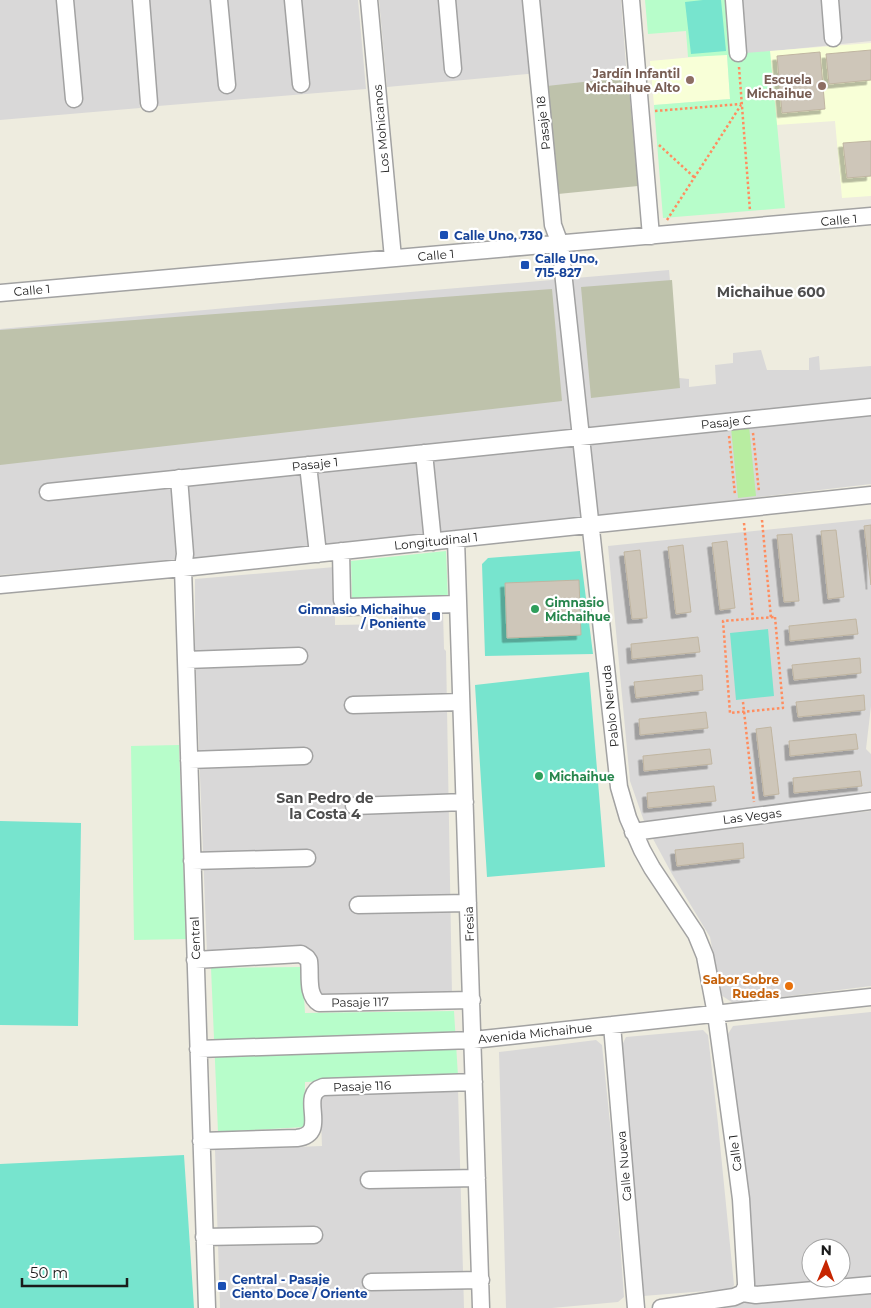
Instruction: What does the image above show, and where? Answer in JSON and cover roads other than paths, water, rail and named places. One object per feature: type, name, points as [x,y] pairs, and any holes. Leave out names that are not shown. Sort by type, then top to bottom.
[{"type":"street","points":[[65,0],[74,99]]},
{"type":"street","points":[[141,0],[149,103]]},
{"type":"street","points":[[219,0],[227,85]]},
{"type":"street","points":[[293,0],[301,84]]},
{"type":"street","name":"Los Mohicanos","points":[[369,0],[393,258]]},
{"type":"street","points":[[447,0],[453,69]]},
{"type":"street","name":"Pasaje 18","points":[[531,0],[553,226],[560,244],[582,437]]},
{"type":"street","points":[[631,0],[651,236]]},
{"type":"street","points":[[734,0],[738,53]]},
{"type":"street","points":[[830,0],[833,38]]},
{"type":"street","name":"Calle 1","points":[[0,293],[871,216]]},
{"type":"street","name":"Pasaje C","points":[[582,437],[871,407]]},
{"type":"street","name":"Pasaje 1","points":[[48,492],[582,437]]},
{"type":"street","name":"Pablo Neruda","points":[[582,437],[617,770],[623,802],[633,832],[642,850],[701,944],[716,1014]]},
{"type":"street","points":[[424,453],[433,542]]},
{"type":"street","points":[[308,465],[318,554]]},
{"type":"street","name":"Central","points":[[178,478],[185,554],[183,568],[207,1308]]},
{"type":"street","name":"Longitudinal 1","points":[[0,585],[183,568],[871,496]]},
{"type":"street","name":"Fresia","points":[[456,539],[481,1308]]},
{"type":"street","points":[[340,551],[342,600],[348,607],[458,604]]},
{"type":"street","points":[[186,660],[299,656]]},
{"type":"street","points":[[353,705],[461,702]]},
{"type":"street","points":[[189,760],[304,756]]},
{"type":"street","name":"Las Vegas","points":[[633,832],[871,801]]},
{"type":"street","points":[[354,806],[465,802]]},
{"type":"street","points":[[192,861],[307,858]]},
{"type":"street","points":[[358,905],[468,903]]},
{"type":"street","name":"Pasaje 117","points":[[196,960],[301,954],[309,961],[312,995],[319,1003],[472,1000]]},
{"type":"street","name":"Avenida Michaihue","points":[[198,1048],[473,1040],[871,997]]},
{"type":"street","name":"Calle 1","points":[[716,1014],[736,1153],[740,1199],[746,1282],[745,1290],[737,1299]]},
{"type":"street","name":"Calle Nueva","points":[[612,1025],[636,1308]]},
{"type":"street","name":"Pasaje 116","points":[[201,1141],[297,1138],[306,1136],[314,1124],[312,1100],[314,1094],[319,1088],[323,1087],[474,1082]]},
{"type":"street","points":[[369,1180],[478,1178]]},
{"type":"street","points":[[204,1237],[314,1235]]},
{"type":"street","points":[[371,1282],[480,1280]]},
{"type":"street","points":[[661,1308],[756,1295],[871,1285]]},
{"type":"place","name":"Jardín Infantil Michaihue Alto","points":[[690,80]]},
{"type":"place","name":"Escuela Michaihue","points":[[822,86]]},
{"type":"place","name":"Calle Uno, 730","points":[[444,235]]},
{"type":"place","name":"Calle Uno, 715-827","points":[[525,265]]},
{"type":"place","name":"Gimnasio Michaihue","points":[[535,609]]},
{"type":"place","name":"Gimnasio Michaihue / Poniente","points":[[436,616]]},
{"type":"place","name":"Michaihue","points":[[539,776]]},
{"type":"place","name":"Sabor Sobre Ruedas","points":[[789,986]]},
{"type":"place","name":"Central - Pasaje Ciento Doce / Oriente","points":[[222,1286]]},
{"type":"district","name":"Michaihue 600","points":[[771,292]]},
{"type":"district","name":"San Pedro de la Costa 4","points":[[325,806]]}]
